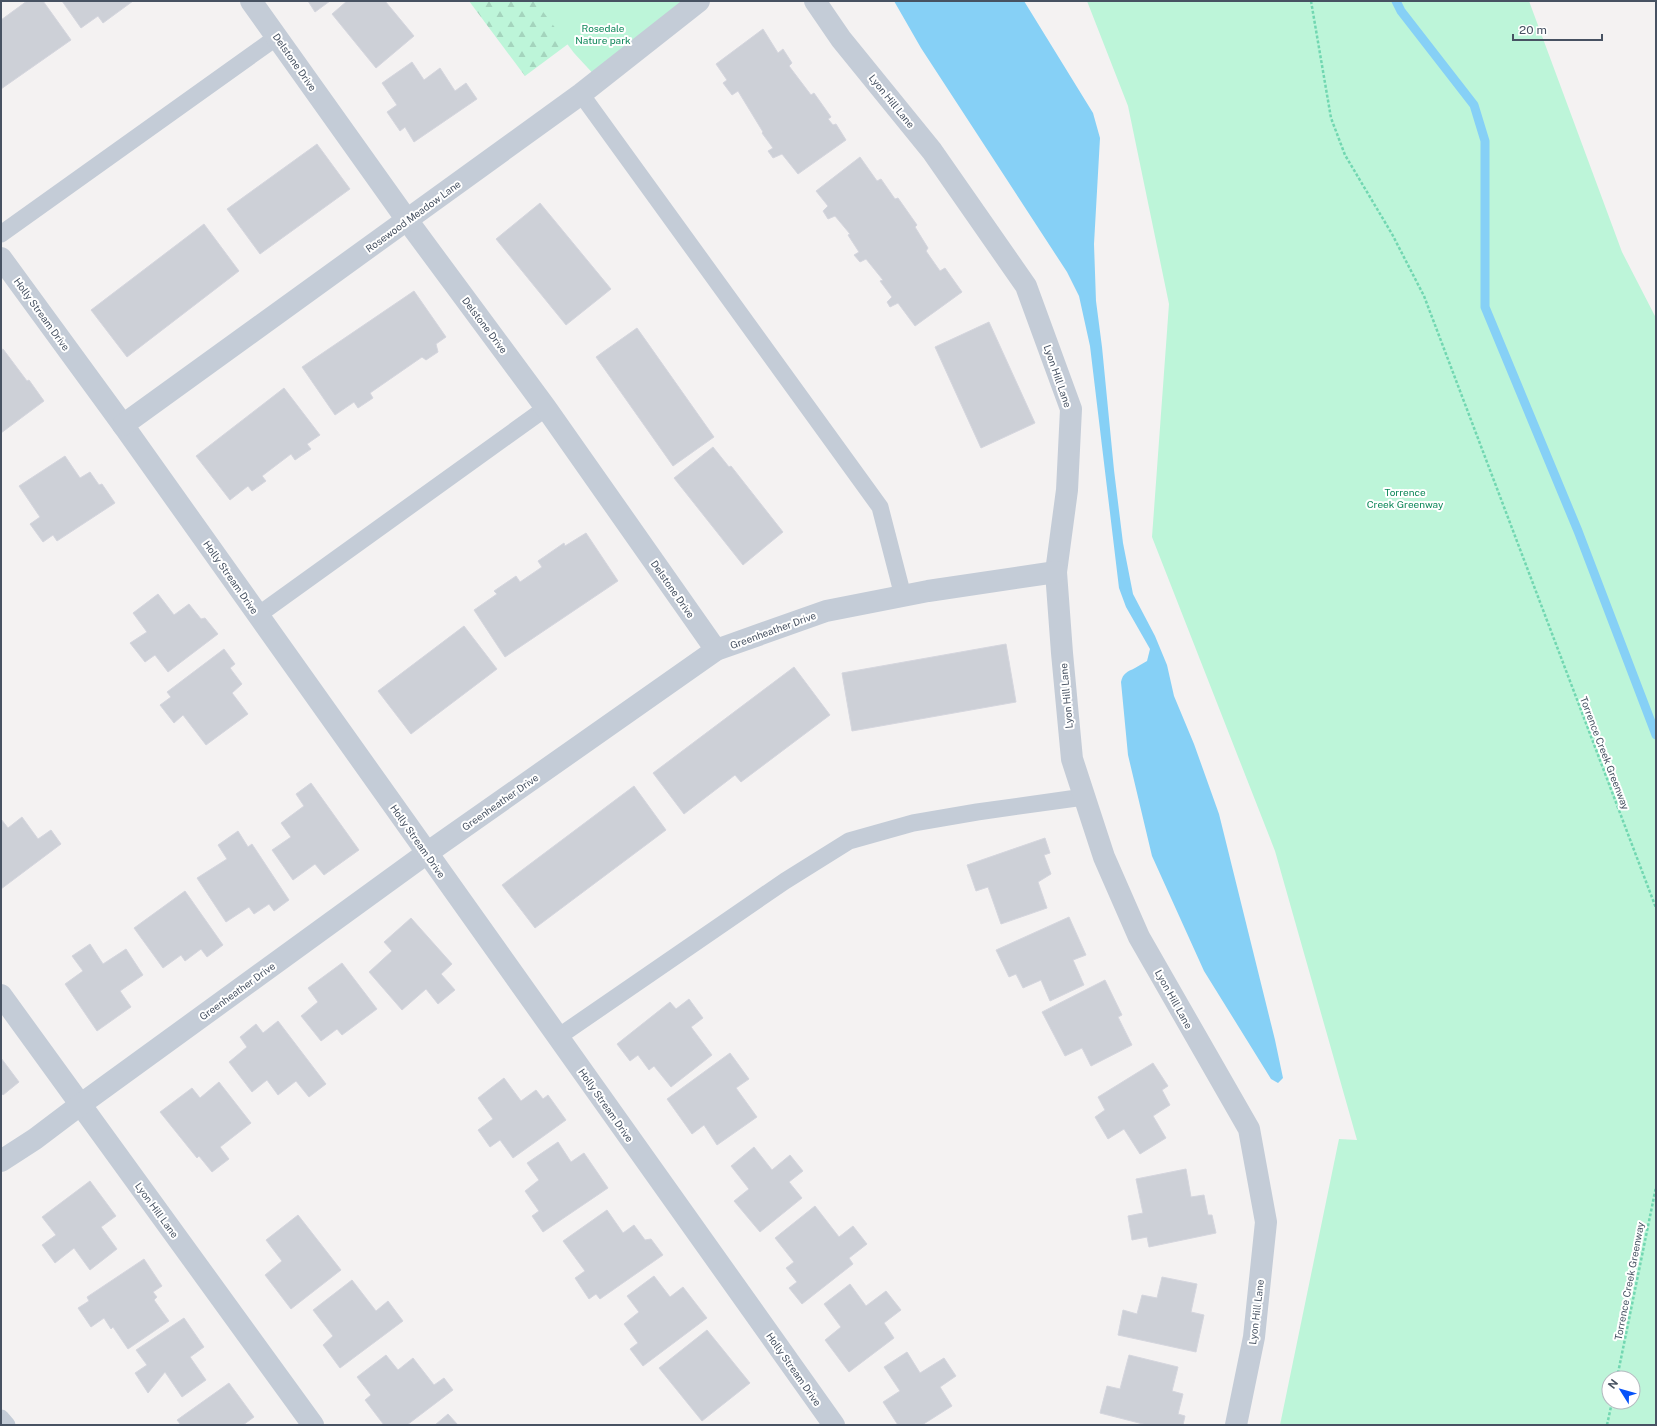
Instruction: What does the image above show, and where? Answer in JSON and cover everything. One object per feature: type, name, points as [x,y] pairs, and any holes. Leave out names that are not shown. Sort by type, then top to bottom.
[{"type":"street","name":"Delstone Drive","points":[[251,1],[406,220],[546,408],[716,650]]},
{"type":"street","name":"Rosewood Meadow Lane","points":[[123,425],[581,94],[699,1]]},
{"type":"street","name":"Lyon Hill Lane","points":[[815,1],[841,39],[932,151],[1026,286],[1071,409],[1067,490],[1056,572],[1072,759],[1104,857],[1139,937],[1249,1129],[1266,1222],[1254,1337],[1236,1425]]},
{"type":"street","name":"Holly Stream Drive","points":[[1,258],[123,425],[834,1425]]},
{"type":"street","name":"Greenheather Drive","points":[[1,1161],[35,1139],[427,853],[716,650],[826,611],[903,596],[1056,572]]},
{"type":"street","name":"Lyon Hill Lane","points":[[1,995],[313,1425]]},
{"type":"lane","points":[[1,234],[277,37]]},
{"type":"lane","points":[[581,94],[880,507],[903,596]]},
{"type":"lane","points":[[258,615],[546,408]]},
{"type":"lane","points":[[558,1037],[785,881],[849,841],[913,823],[977,812],[1084,797]]},
{"type":"lane","points":[[1,1418],[7,1425]]},
{"type":"path","name":"Torrence Creek Greenway","points":[[1311,1],[1331,118],[1345,154],[1392,234],[1424,296],[1656,908]]},
{"type":"path","name":"Torrence Creek Greenway","points":[[1619,1370],[1656,1188]]},
{"type":"path","points":[[1607,1425],[1610,1410]]},
{"type":"green space","points":[[469,1],[626,1],[525,76]]},
{"type":"green space","name":"Rosedale Nature park","points":[[535,1],[699,1],[599,80],[574,53]]},
{"type":"green space","name":"Torrence Creek Greenway","points":[[1087,1],[1529,1],[1622,252],[1656,318],[1656,1425],[1280,1425],[1339,1139],[1357,1140],[1275,851],[1152,537],[1169,304],[1128,106]]},
{"type":"water","points":[[894,1],[1024,1],[1093,113],[1100,138],[1094,244],[1096,301],[1123,543],[1133,594],[1155,636],[1167,665],[1174,696],[1194,744],[1219,814],[1275,1040],[1283,1078],[1278,1083],[1271,1079],[1204,971],[1152,856],[1128,755],[1121,682],[1126,673],[1147,661],[1150,649],[1126,607],[1119,588],[1090,346],[1079,296],[1067,272],[921,48]]},
{"type":"building","points":[[27,1],[43,1],[71,40],[1,89],[1,20]]},
{"type":"building","points":[[62,1],[133,1],[103,23],[98,16],[81,28]]},
{"type":"building","points":[[308,1],[330,1],[315,12]]},
{"type":"building","points":[[347,1],[385,1],[414,36],[376,68],[332,14]]},
{"type":"building","points":[[763,29],[778,53],[783,49],[792,63],[789,66],[811,95],[814,93],[831,117],[828,119],[833,125],[836,124],[846,140],[798,174],[782,154],[773,158],[768,151],[773,148],[762,133],[763,132],[738,91],[732,95],[723,83],[727,80],[716,64]]},
{"type":"building","points":[[412,62],[424,80],[440,68],[455,91],[466,83],[477,99],[414,142],[405,127],[400,131],[387,112],[397,105],[382,83]]},
{"type":"building","points":[[317,144],[350,189],[260,254],[227,209]]},
{"type":"building","points":[[860,157],[877,181],[881,179],[895,199],[898,198],[917,225],[915,227],[928,248],[926,251],[940,271],[945,268],[962,292],[915,326],[898,303],[890,307],[887,302],[892,297],[880,281],[883,280],[866,259],[860,262],[854,255],[859,252],[848,235],[850,234],[835,216],[828,219],[823,211],[828,206],[816,191]]},
{"type":"building","points":[[540,203],[611,289],[566,325],[496,239]]},
{"type":"building","points":[[204,224],[239,271],[127,357],[91,310]]},
{"type":"building","points":[[414,291],[446,337],[436,344],[438,352],[426,360],[422,357],[370,393],[373,398],[358,408],[354,402],[335,415],[302,367]]},
{"type":"building","points":[[989,322],[1035,423],[981,448],[935,347]]},
{"type":"building","points":[[637,328],[714,437],[673,466],[596,357]]},
{"type":"building","points":[[3,349],[27,381],[29,380],[44,401],[1,433],[1,350]]},
{"type":"building","points":[[284,388],[320,435],[307,444],[311,449],[295,460],[291,454],[262,476],[266,481],[252,491],[248,486],[230,500],[196,456]]},
{"type":"building","points":[[713,447],[729,467],[731,466],[783,532],[743,565],[674,478]]},
{"type":"building","points":[[65,456],[80,478],[90,472],[99,485],[102,484],[115,503],[57,541],[53,535],[43,542],[30,524],[40,517],[19,486]]},
{"type":"building","points":[[586,533],[618,581],[505,657],[474,610],[497,594],[494,591],[516,576],[520,582],[542,567],[538,561],[564,543],[565,546]]},
{"type":"building","points":[[158,594],[174,615],[189,604],[201,619],[205,618],[218,634],[168,672],[155,655],[145,662],[130,643],[147,632],[133,613]]},
{"type":"building","points":[[464,626],[497,669],[411,734],[378,691]]},
{"type":"building","points":[[1006,644],[1016,702],[852,731],[842,673]]},
{"type":"building","points":[[224,649],[235,664],[230,668],[242,684],[232,693],[248,714],[206,745],[183,715],[174,723],[160,705],[171,697],[167,692]]},
{"type":"building","points":[[794,667],[830,715],[741,782],[735,775],[684,814],[653,773]]},
{"type":"building","points":[[311,783],[359,850],[324,875],[315,864],[293,880],[272,850],[291,837],[281,823],[304,806],[296,794]]},
{"type":"building","points":[[634,786],[666,830],[535,928],[502,885]]},
{"type":"building","points":[[22,817],[38,839],[51,830],[61,844],[1,889],[1,819],[8,828]]},
{"type":"building","points":[[238,831],[248,847],[252,844],[289,900],[274,911],[269,904],[254,914],[249,907],[226,922],[197,878],[227,859],[218,845]]},
{"type":"building","points":[[1045,838],[1050,853],[1044,855],[1051,874],[1038,882],[1047,908],[1001,924],[988,887],[976,891],[967,865]]},
{"type":"building","points":[[185,891],[223,945],[207,957],[201,949],[185,961],[181,955],[163,968],[134,928]]},
{"type":"building","points":[[1069,917],[1086,955],[1073,960],[1084,985],[1050,1001],[1041,980],[1023,988],[1016,974],[1009,977],[996,950]]},
{"type":"building","points":[[411,918],[452,964],[441,974],[455,990],[438,1004],[426,989],[402,1010],[369,972],[392,951],[384,942]]},
{"type":"building","points":[[90,944],[103,964],[126,949],[143,975],[120,991],[131,1007],[97,1031],[65,984],[83,971],[72,956]]},
{"type":"building","points":[[342,963],[377,1009],[342,1035],[337,1029],[321,1041],[301,1016],[318,1002],[308,988]]},
{"type":"building","points":[[1105,980],[1122,1015],[1118,1017],[1132,1045],[1091,1066],[1082,1048],[1065,1056],[1042,1012]]},
{"type":"building","points":[[689,999],[703,1018],[691,1027],[712,1055],[671,1087],[654,1066],[649,1070],[638,1055],[630,1061],[617,1044],[670,1002],[676,1009]]},
{"type":"building","points":[[278,1021],[326,1084],[309,1097],[296,1081],[278,1095],[267,1080],[252,1092],[229,1062],[247,1047],[240,1037],[256,1024],[263,1033]]},
{"type":"building","points":[[730,1053],[749,1079],[736,1088],[757,1117],[717,1145],[704,1125],[692,1134],[667,1099]]},
{"type":"building","points":[[1,1058],[19,1082],[3,1095],[1,1093]]},
{"type":"building","points":[[1153,1063],[1168,1086],[1162,1090],[1170,1105],[1153,1116],[1166,1138],[1140,1154],[1124,1129],[1108,1139],[1095,1117],[1105,1110],[1098,1097]]},
{"type":"building","points":[[504,1078],[521,1101],[536,1090],[543,1099],[548,1095],[566,1120],[513,1158],[500,1140],[490,1147],[478,1130],[493,1119],[478,1098]]},
{"type":"building","points":[[219,1082],[251,1123],[220,1147],[229,1159],[212,1172],[199,1156],[197,1158],[160,1112],[192,1088],[200,1098]]},
{"type":"building","points":[[558,1142],[571,1162],[584,1153],[608,1188],[543,1232],[532,1216],[539,1211],[525,1191],[539,1180],[527,1163]]},
{"type":"building","points":[[754,1147],[772,1170],[790,1155],[803,1171],[789,1182],[802,1198],[760,1232],[734,1201],[749,1189],[731,1166]]},
{"type":"building","points":[[1186,1169],[1191,1197],[1204,1195],[1208,1215],[1212,1215],[1216,1233],[1149,1247],[1147,1237],[1132,1240],[1128,1216],[1143,1213],[1136,1179]]},
{"type":"building","points":[[90,1181],[116,1216],[101,1227],[117,1249],[90,1270],[74,1248],[55,1263],[42,1245],[56,1235],[42,1217]]},
{"type":"building","points":[[815,1206],[839,1237],[853,1226],[867,1244],[849,1258],[853,1264],[802,1304],[789,1288],[797,1282],[786,1268],[794,1262],[775,1238]]},
{"type":"building","points":[[607,1210],[623,1233],[634,1225],[645,1240],[651,1239],[663,1255],[600,1299],[596,1294],[589,1299],[575,1278],[585,1271],[563,1241]]},
{"type":"building","points":[[298,1215],[341,1270],[291,1309],[265,1275],[282,1261],[266,1240]]},
{"type":"building","points":[[144,1259],[162,1286],[153,1292],[157,1297],[154,1300],[169,1321],[128,1349],[113,1327],[111,1329],[104,1318],[91,1327],[78,1308],[89,1301],[87,1297]]},
{"type":"building","points":[[654,1276],[670,1297],[683,1287],[707,1318],[643,1366],[630,1349],[638,1343],[624,1324],[639,1312],[627,1296]]},
{"type":"building","points":[[1162,1277],[1197,1284],[1191,1312],[1204,1315],[1196,1352],[1118,1335],[1123,1310],[1137,1314],[1142,1295],[1157,1298]]},
{"type":"building","points":[[352,1280],[376,1311],[388,1301],[403,1321],[340,1368],[323,1345],[333,1336],[313,1310]]},
{"type":"building","points":[[850,1284],[866,1306],[886,1291],[901,1310],[884,1323],[894,1338],[849,1372],[825,1340],[841,1327],[824,1304]]},
{"type":"building","points":[[184,1318],[204,1347],[190,1357],[206,1380],[182,1397],[165,1372],[148,1393],[135,1373],[147,1365],[136,1350]]},
{"type":"building","points":[[707,1330],[750,1383],[702,1421],[659,1368]]},
{"type":"building","points":[[907,1352],[920,1373],[944,1358],[956,1376],[940,1387],[952,1406],[922,1425],[898,1425],[883,1402],[900,1391],[884,1367]]},
{"type":"building","points":[[386,1355],[398,1370],[413,1358],[434,1385],[444,1378],[453,1390],[407,1425],[384,1425],[365,1400],[371,1395],[357,1377]]},
{"type":"building","points":[[1129,1355],[1178,1367],[1172,1391],[1183,1394],[1178,1414],[1185,1416],[1183,1425],[1147,1425],[1100,1413],[1107,1386],[1120,1389]]},
{"type":"building","points":[[229,1383],[254,1417],[243,1425],[181,1425],[177,1420]]},
{"type":"building","points":[[448,1414],[458,1425],[435,1425]]},
{"type":"waterway","points":[[1396,1],[1401,11],[1474,105],[1485,141],[1485,307],[1578,531],[1656,735]]}]
